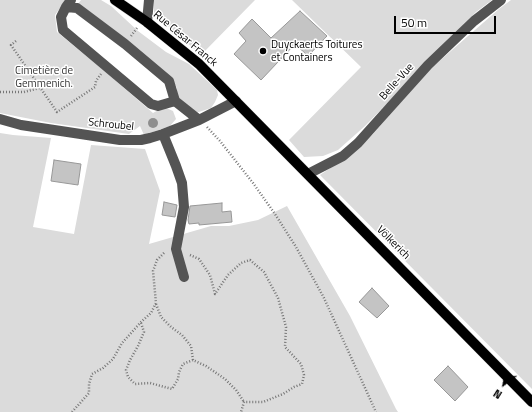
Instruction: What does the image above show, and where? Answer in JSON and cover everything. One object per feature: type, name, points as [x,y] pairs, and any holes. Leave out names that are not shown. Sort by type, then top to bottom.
[{"type":"main road","name":"Rue César Franck","points":[[115,0],[147,22],[199,64],[236,101]]},
{"type":"main road","name":"Völkerich","points":[[236,101],[532,402]]},
{"type":"street","points":[[147,22],[148,0]]},
{"type":"street","name":"Belle-Vue","points":[[308,174],[343,156],[358,143],[428,65],[474,22],[501,0]]},
{"type":"street","points":[[175,101],[158,106],[151,104],[62,30],[61,17],[68,3],[126,44],[169,81],[175,101],[199,120]]},
{"type":"street","name":"Schroubel","points":[[0,120],[21,125],[120,140],[141,140],[163,134],[199,120],[236,101]]},
{"type":"street","points":[[163,134],[182,183],[184,207],[176,248],[184,277]]},
{"type":"path","points":[[126,44],[137,28],[125,19],[132,11]]},
{"type":"path","points":[[16,41],[11,45],[57,112],[95,87],[96,81],[107,67]]},
{"type":"path","points":[[0,92],[24,92],[62,82]]},
{"type":"path","points":[[199,120],[220,141],[253,183],[296,247],[324,298],[376,412]]},
{"type":"path","points":[[194,360],[191,346],[182,335],[170,327],[160,317],[156,303],[153,271],[157,260],[165,251],[176,248],[199,259],[210,275],[216,294],[228,275],[240,263],[250,260],[264,272],[278,298],[286,327],[285,346],[301,364],[304,375],[302,384],[283,394],[263,402],[244,402]]},
{"type":"path","points":[[72,412],[89,393],[89,384],[92,374],[103,368],[113,359],[122,344],[150,313],[156,303]]},
{"type":"path","points":[[141,322],[144,332],[126,370],[128,377],[135,384],[150,383],[172,389],[178,379],[179,372],[183,364],[194,360],[225,379],[236,390],[244,402]]},
{"type":"path","points":[[241,412],[244,402]]},
{"type":"green space","name":"Cimetière de Gemmenich.","points":[[0,0],[66,0],[55,15],[57,32],[153,113],[164,107],[173,111],[176,119],[170,126],[144,135],[140,126],[129,134],[51,123],[0,113]]},
{"type":"green space","points":[[81,0],[101,0],[111,6],[138,31],[166,52],[189,64],[217,90],[218,95],[211,108],[197,112],[177,98],[177,88],[172,79],[78,4]]},
{"type":"green space","points":[[154,0],[255,0],[201,55],[154,14]]},
{"type":"green space","points":[[292,0],[492,0],[476,12],[365,126],[338,150],[323,156],[304,157],[289,140],[361,67]]},
{"type":"green space","points":[[511,0],[532,0],[532,389],[320,175],[351,154],[373,134],[428,71]]},
{"type":"green space","points":[[0,133],[51,138],[33,227],[74,234],[91,145],[145,149],[160,191],[149,244],[211,226],[229,226],[258,220],[287,206],[350,316],[398,412],[0,412]]},
{"type":"building","points":[[300,11],[327,36],[308,56],[295,44],[261,80],[234,54],[246,41],[239,33],[252,19],[271,38]]},
{"type":"building","points":[[54,160],[81,164],[78,185],[51,181]]},
{"type":"building","points":[[164,202],[177,205],[175,217],[162,215]]},
{"type":"building","points":[[222,203],[222,212],[231,211],[232,222],[199,225],[199,223],[189,224],[188,220],[190,206]]},
{"type":"building","points":[[372,288],[389,306],[377,318],[359,302]]},
{"type":"building","points":[[448,366],[468,387],[455,401],[434,380]]},
{"type":"place","name":"Duyckaerts Toitures et Containers","points":[[263,51]]}]
